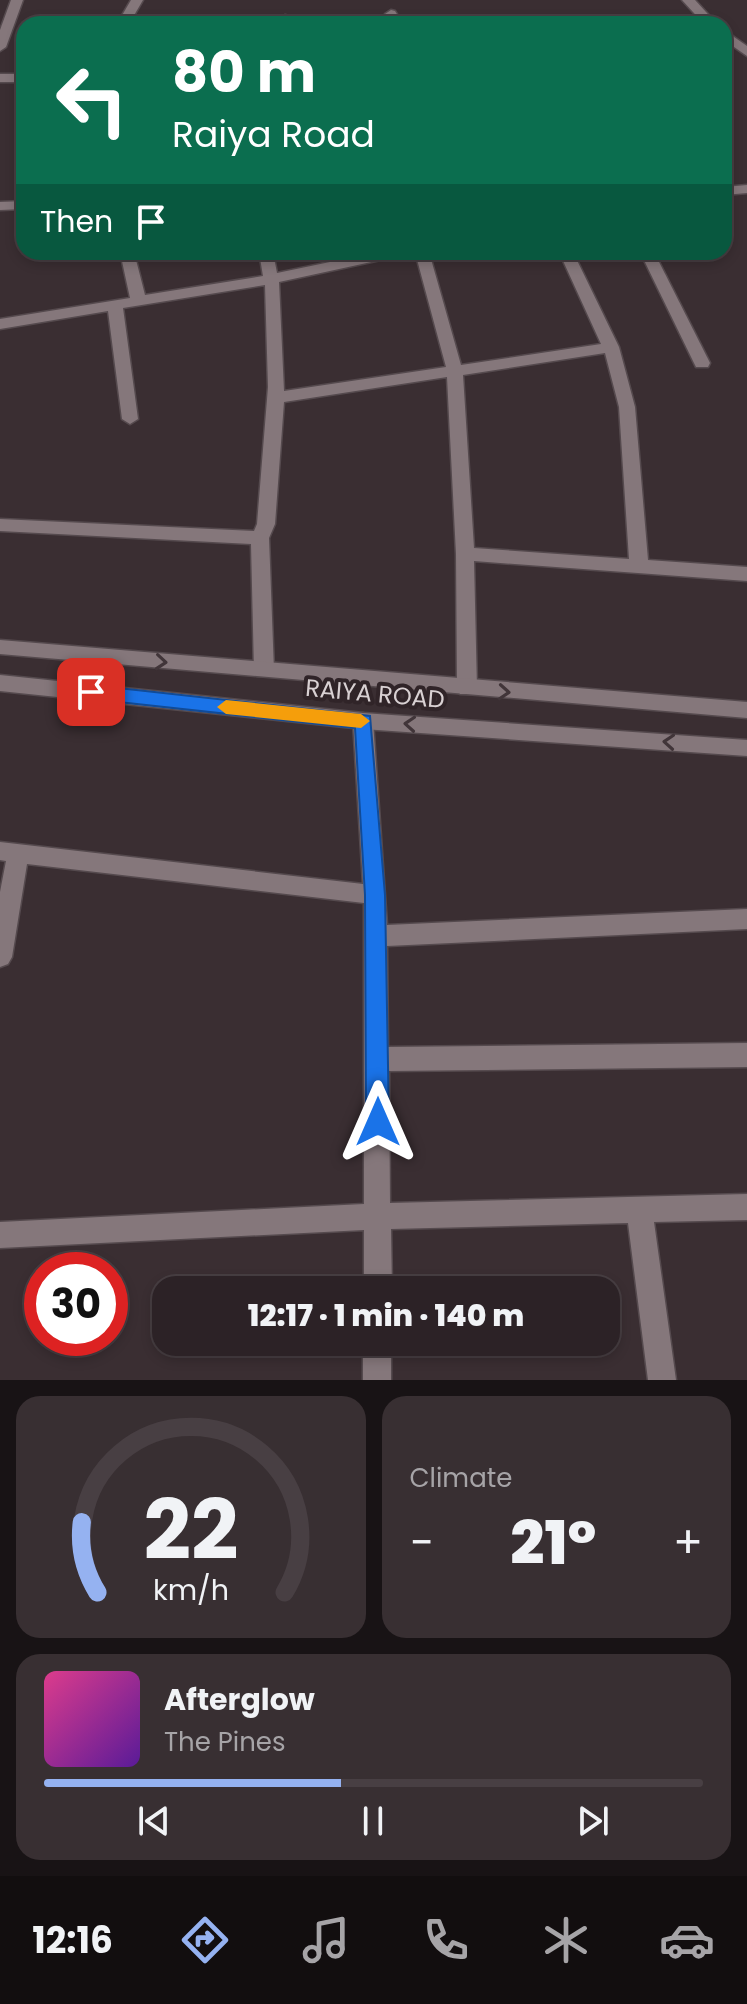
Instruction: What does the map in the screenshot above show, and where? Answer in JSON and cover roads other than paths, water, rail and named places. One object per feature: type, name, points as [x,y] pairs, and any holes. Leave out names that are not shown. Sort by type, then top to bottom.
[{"type":"street","points":[[0,47],[17,0]]},
{"type":"street","points":[[688,0],[703,16]]},
{"type":"street","points":[[129,260],[138,299]]},
{"type":"street","points":[[264,671],[260,538],[266,524],[275,398],[272,279],[268,260]]},
{"type":"street","points":[[0,324],[272,279],[361,260]]},
{"type":"street","points":[[424,260],[455,371],[465,554],[467,689]]},
{"type":"street","points":[[570,260],[611,347],[627,407],[639,565]]},
{"type":"street","points":[[651,260],[702,363]]},
{"type":"street","points":[[115,306],[130,419]]},
{"type":"street","points":[[275,398],[611,347]]},
{"type":"street","points":[[0,525],[260,538]]},
{"type":"street","points":[[465,554],[747,574]]},
{"type":"street","name":"RAIYA ROAD","points":[[0,647],[467,689],[747,710]]},
{"type":"street","name":"RAIYA ROAD","points":[[0,683],[363,721],[747,748]]},
{"type":"street","points":[[363,721],[375,895],[378,1276]]},
{"type":"street","points":[[0,957],[9,852],[375,895]]},
{"type":"street","points":[[376,936],[747,919]]},
{"type":"street","points":[[377,1059],[747,1055]]},
{"type":"street","points":[[0,1235],[379,1216],[747,1207]]},
{"type":"street","points":[[639,1210],[662,1380]]},
{"type":"street","points":[[377,1356],[377,1380]]}]
